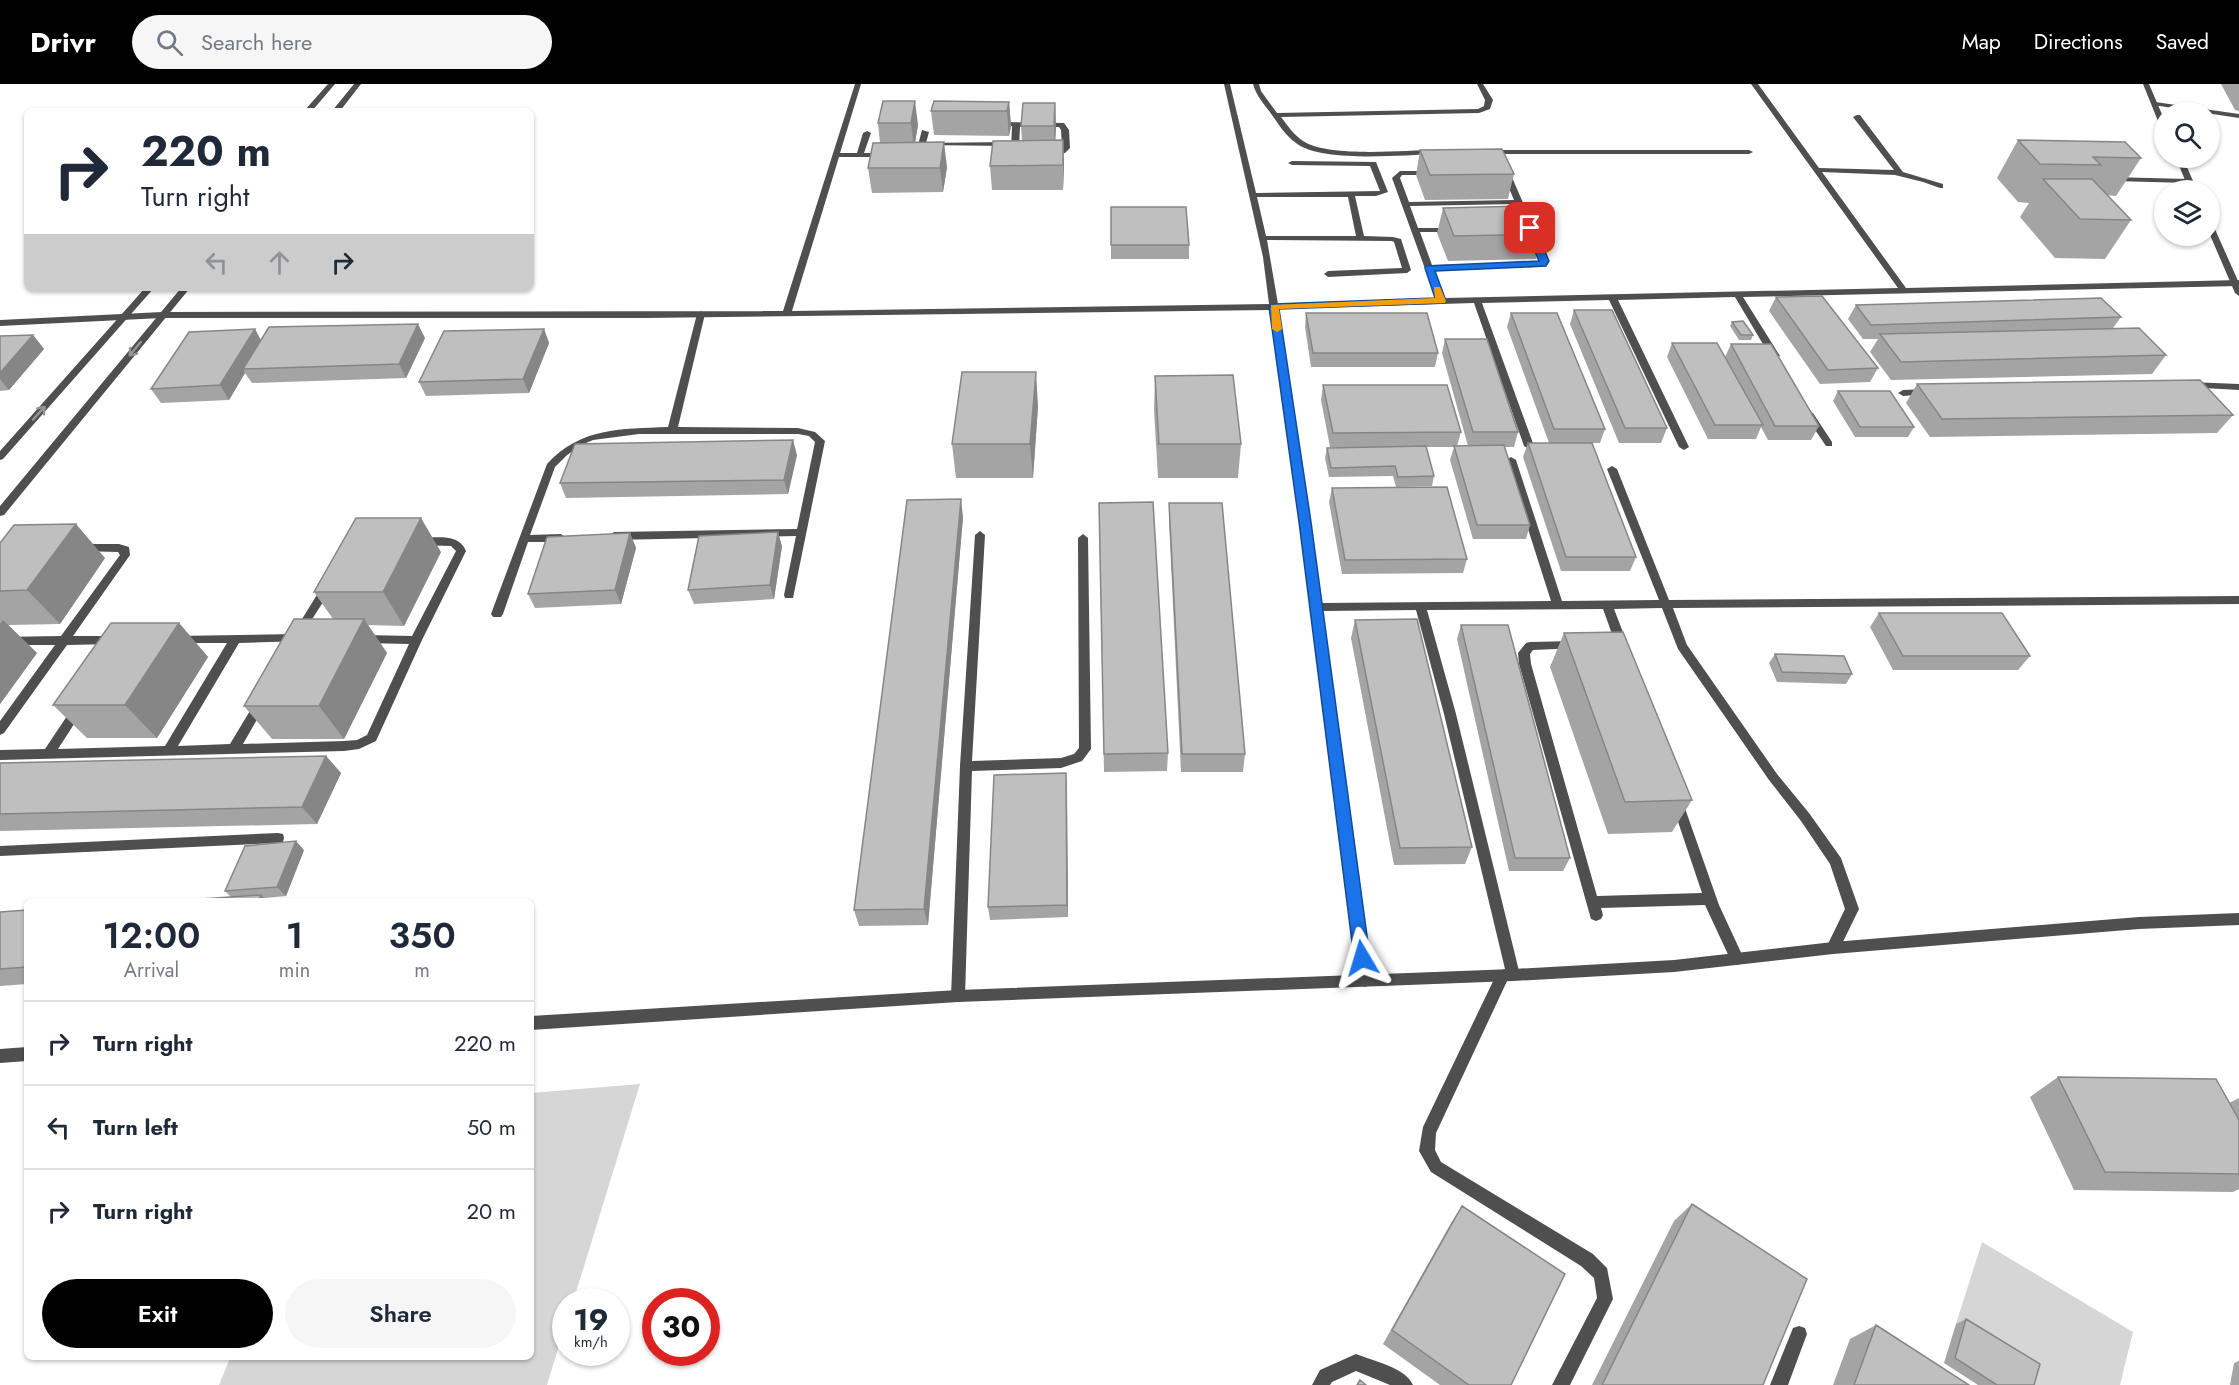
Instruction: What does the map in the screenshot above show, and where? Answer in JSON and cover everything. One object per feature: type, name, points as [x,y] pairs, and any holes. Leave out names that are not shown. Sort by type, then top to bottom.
[{"type":"street","points":[[311,108],[332,84]]},
{"type":"street","points":[[338,108],[358,84]]},
{"type":"street","points":[[787,313],[858,84]]},
{"type":"street","points":[[1227,84],[1263,238],[1274,307],[1365,981]]},
{"type":"street","points":[[1256,84],[1258,91],[1299,142],[1321,151],[1442,152]]},
{"type":"street","points":[[1277,115],[1479,111],[1487,107],[1488,100],[1480,84]]},
{"type":"street","points":[[1754,84],[1904,291]]},
{"type":"street","points":[[2146,84],[2154,102]]},
{"type":"street","points":[[2220,113],[2239,116]]},
{"type":"street","points":[[1857,117],[1899,172]]},
{"type":"street","points":[[981,123],[1061,125],[1065,130],[1066,148],[1062,151],[1022,153],[1015,149],[1016,124]]},
{"type":"street","points":[[925,132],[919,146],[1015,144]]},
{"type":"street","points":[[860,155],[867,133]]},
{"type":"street","points":[[1478,152],[1749,153]]},
{"type":"street","points":[[836,155],[895,154]]},
{"type":"street","points":[[1253,195],[1384,192],[1375,166],[1369,164],[1292,163]]},
{"type":"street","points":[[1817,170],[1899,172],[1920,176],[1940,186]]},
{"type":"street","points":[[1429,268],[1539,265],[1544,261],[1507,175],[1496,171]]},
{"type":"street","points":[[1441,301],[1396,178],[1400,173],[1443,172]]},
{"type":"street","points":[[2121,191],[2109,179],[2154,180]]},
{"type":"street","points":[[1351,194],[1360,238]]},
{"type":"street","points":[[1406,204],[1519,202]]},
{"type":"street","points":[[1519,228],[1530,228]]},
{"type":"street","points":[[1415,230],[1461,229]]},
{"type":"street","points":[[1263,238],[1393,239],[1398,241],[1407,270],[1328,274]]},
{"type":"street","points":[[2219,246],[2237,283],[2239,293]]},
{"type":"street","points":[[0,323],[162,315],[701,314],[1274,307],[1477,300],[2237,283]]},
{"type":"street","points":[[0,457],[147,291]]},
{"type":"street","points":[[0,513],[183,291]]},
{"type":"street","points":[[1737,294],[1779,363]]},
{"type":"street","points":[[1612,297],[1684,447]]},
{"type":"street","points":[[1477,300],[1529,446]]},
{"type":"street","points":[[672,430],[701,314]]},
{"type":"street","points":[[2179,386],[2239,387]]},
{"type":"street","points":[[1904,393],[1938,392]]},
{"type":"street","points":[[1804,404],[1828,444]]},
{"type":"street","points":[[497,614],[550,466],[570,447],[598,434],[672,430],[798,431],[812,434],[820,441],[789,595]]},
{"type":"street","points":[[1511,460],[1558,606]]},
{"type":"street","points":[[1612,469],[1682,646],[1773,777],[1805,817],[1836,862],[1852,909],[1833,948]]},
{"type":"street","points":[[605,537],[802,532]]},
{"type":"street","points":[[958,996],[966,766],[980,536]]},
{"type":"street","points":[[524,539],[571,538]]},
{"type":"street","points":[[966,766],[1061,763],[1078,758],[1085,749],[1083,538]]},
{"type":"street","points":[[0,755],[344,746],[359,744],[372,738],[416,640],[460,551],[459,546],[453,542],[411,542]]},
{"type":"street","points":[[0,730],[62,640],[125,555],[125,550],[119,548],[73,548]]},
{"type":"street","points":[[168,639],[299,642],[330,581]]},
{"type":"street","points":[[1316,607],[2239,600]]},
{"type":"street","points":[[1607,605],[1620,648]]},
{"type":"street","points":[[1420,606],[1450,714],[1508,975],[1428,1132],[1427,1150],[1436,1167],[1587,1260],[1601,1274],[1605,1299],[1561,1385]]},
{"type":"street","points":[[168,752],[235,639]]},
{"type":"street","points":[[357,639],[416,640]]},
{"type":"street","points":[[0,641],[122,640],[116,649]]},
{"type":"street","points":[[1588,645],[1530,646],[1524,653],[1594,908],[1710,899]]},
{"type":"street","points":[[233,750],[268,689]]},
{"type":"street","points":[[48,754],[85,697]]},
{"type":"street","points":[[1673,791],[1710,899],[1737,959]]},
{"type":"street","points":[[0,851],[278,838]]},
{"type":"street","points":[[534,1023],[958,996],[1365,981],[1674,966],[1833,948],[2139,923],[2239,919]]},
{"type":"street","points":[[0,1056],[24,1054]]},
{"type":"street","points":[[1779,1385],[1798,1334]]},
{"type":"street","points":[[1321,1385],[1326,1376],[1356,1362],[1395,1378],[1404,1385]]},
{"type":"shaded area","points":[[640,1084],[577,1288],[552,1288],[553,1366],[547,1385],[219,1385],[229,1360],[534,1360],[534,1093]]},
{"type":"shaded area","points":[[1982,1242],[2133,1332],[2120,1385],[2023,1385],[1956,1324]]},
{"type":"building","points":[[883,101],[915,101],[911,123],[878,123]]},
{"type":"building","points":[[934,101],[1009,102],[1007,111],[931,111]]},
{"type":"building","points":[[1023,103],[1055,103],[1054,126],[1021,126]]},
{"type":"building","points":[[1063,140],[1063,165],[990,166],[993,141]]},
{"type":"building","points":[[2018,140],[2125,142],[2141,158],[2093,157],[2101,165],[2040,164]]},
{"type":"building","points":[[944,142],[940,168],[868,168],[873,143]]},
{"type":"building","points":[[1502,149],[1514,174],[1430,175],[1420,150]]},
{"type":"building","points":[[2043,179],[2092,179],[2131,220],[2080,219]]},
{"type":"building","points":[[1529,206],[1543,234],[1454,236],[1443,208]]},
{"type":"building","points":[[1111,207],[1186,207],[1189,245],[1111,245]]},
{"type":"building","points":[[1822,296],[1878,368],[1828,370],[1776,297]]},
{"type":"building","points":[[2101,298],[2121,317],[1871,325],[1856,305]]},
{"type":"building","points":[[1574,310],[1612,310],[1667,428],[1625,428]]},
{"type":"building","points":[[1306,313],[1427,313],[1438,353],[1313,353]]},
{"type":"building","points":[[1511,313],[1557,313],[1605,429],[1554,429]]},
{"type":"building","points":[[1743,321],[1753,335],[1741,335],[1732,322]]},
{"type":"building","points":[[418,324],[399,364],[243,369],[269,327]]},
{"type":"building","points":[[2139,328],[2166,355],[1901,362],[1880,334]]},
{"type":"building","points":[[255,329],[220,385],[151,389],[189,332]]},
{"type":"building","points":[[544,329],[523,379],[419,382],[444,331]]},
{"type":"building","points":[[33,335],[0,373],[0,336]]},
{"type":"building","points":[[1445,339],[1487,339],[1518,432],[1473,432]]},
{"type":"building","points":[[1672,343],[1717,343],[1763,425],[1715,425]]},
{"type":"building","points":[[1731,344],[1771,344],[1819,426],[1775,426]]},
{"type":"building","points":[[962,372],[1036,372],[1030,444],[952,444]]},
{"type":"building","points":[[1233,375],[1241,444],[1159,444],[1155,376]]},
{"type":"building","points":[[2200,380],[2233,415],[1942,419],[1917,384]]},
{"type":"building","points":[[1323,385],[1447,385],[1461,432],[1333,433]]},
{"type":"building","points":[[1838,391],[1890,391],[1914,427],[1860,427]]},
{"type":"building","points":[[793,440],[784,480],[560,483],[575,444]]},
{"type":"building","points":[[1528,443],[1592,443],[1636,557],[1566,557]]},
{"type":"building","points":[[1504,445],[1530,525],[1477,525],[1454,446]]},
{"type":"building","points":[[1426,446],[1434,476],[1398,477],[1395,466],[1331,468],[1327,448]]},
{"type":"building","points":[[1447,487],[1467,559],[1345,560],[1332,488]]},
{"type":"building","points":[[961,499],[924,909],[854,910],[907,500]]},
{"type":"building","points":[[1153,502],[1168,753],[1104,754],[1099,503]]},
{"type":"building","points":[[1169,503],[1222,503],[1245,754],[1182,754]]},
{"type":"building","points":[[356,518],[421,518],[383,592],[314,592]]},
{"type":"building","points":[[76,524],[27,590],[0,591],[0,543],[14,525]]},
{"type":"building","points":[[778,532],[770,585],[688,590],[699,536]]},
{"type":"building","points":[[630,533],[615,590],[528,594],[547,537]]},
{"type":"building","points":[[1879,613],[2002,613],[2030,656],[1903,656]]},
{"type":"building","points":[[294,619],[364,619],[319,706],[244,706]]},
{"type":"building","points":[[1417,619],[1472,847],[1400,848],[1355,620]]},
{"type":"building","points":[[111,623],[179,623],[125,705],[53,705]]},
{"type":"building","points":[[1461,625],[1508,625],[1570,858],[1515,858]]},
{"type":"building","points":[[1623,632],[1692,800],[1625,802],[1564,633]]},
{"type":"building","points":[[1775,654],[1844,656],[1852,674],[1782,672]]},
{"type":"building","points":[[326,756],[302,807],[0,814],[0,763]]},
{"type":"building","points":[[1066,773],[1067,905],[988,907],[994,775]]},
{"type":"building","points":[[296,841],[277,887],[225,891],[245,846]]},
{"type":"building","points":[[261,895],[260,898],[216,898]]},
{"type":"building","points":[[24,910],[24,967],[0,969],[0,912]]},
{"type":"building","points":[[2058,1077],[2216,1079],[2239,1120],[2239,1174],[2105,1172]]},
{"type":"building","points":[[1692,1204],[1807,1279],[1763,1385],[1602,1385]]},
{"type":"building","points":[[1462,1206],[1565,1274],[1511,1385],[1469,1385],[1392,1330]]},
{"type":"building","points":[[1966,1319],[2040,1364],[2034,1385],[1997,1385],[1955,1358]]},
{"type":"building","points":[[1876,1325],[1969,1385],[1854,1385]]},
{"type":"slow traffic","points":[[1277,329],[1274,307],[1441,301],[1437,289]]},
{"type":"route","points":[[1362,958],[1305,522],[1274,307],[1441,301],[1429,268],[1543,264],[1544,261],[1530,228]]}]
